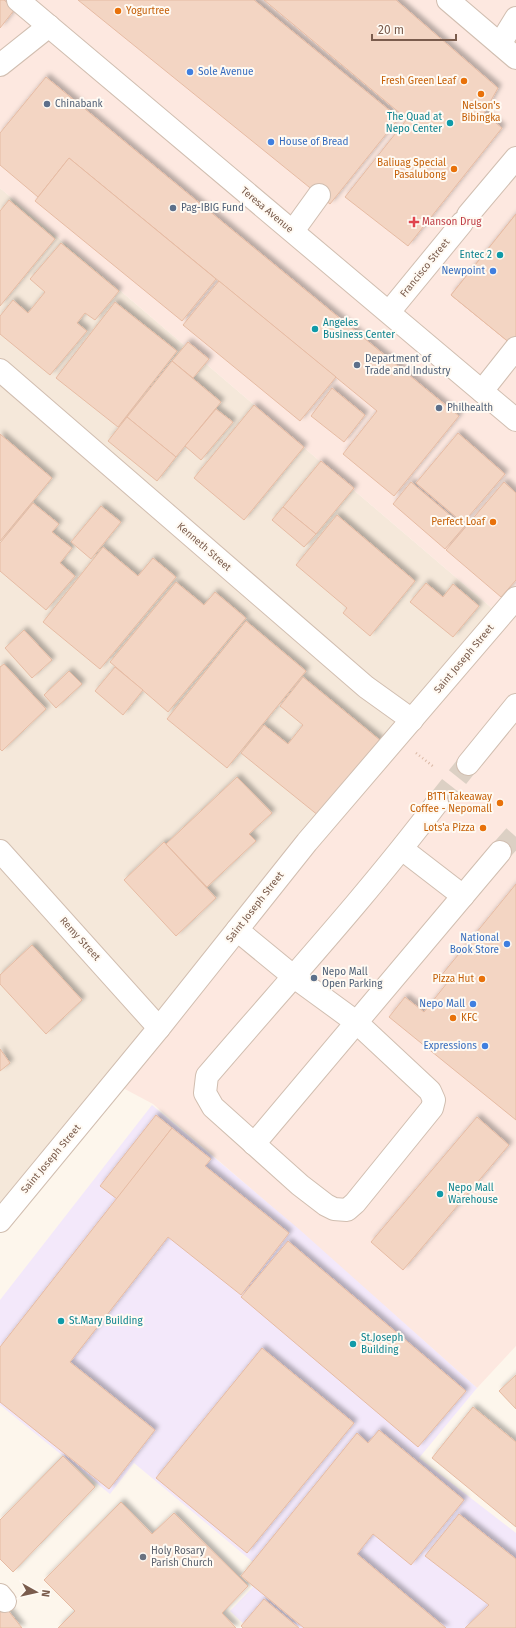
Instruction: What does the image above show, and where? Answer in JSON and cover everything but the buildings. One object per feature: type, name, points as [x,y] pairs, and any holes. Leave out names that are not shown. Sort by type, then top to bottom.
[{"type":"street","name":"Teresa Avenue","points":[[18,0],[516,420]]},
{"type":"street","points":[[448,0],[508,51],[516,18]]},
{"type":"street","points":[[0,65],[49,26]]},
{"type":"street","name":"Francisco Street","points":[[389,312],[516,158]]},
{"type":"street","points":[[293,231],[319,195]]},
{"type":"street","points":[[482,391],[516,348]]},
{"type":"street","name":"Kenneth Street","points":[[0,370],[366,687],[412,720]]},
{"type":"street","name":"Saint Joseph Street","points":[[0,1221],[159,1028],[307,842],[516,598]]},
{"type":"street","points":[[468,764],[516,705]]},
{"type":"street","points":[[237,930],[293,976],[356,1022],[430,1091],[434,1100],[432,1108],[355,1204],[348,1210],[334,1209],[326,1205],[300,1185],[213,1107],[205,1093],[206,1076],[293,976],[402,849],[437,803]]},
{"type":"street","points":[[402,849],[463,896]]},
{"type":"street","name":"Remy Street","points":[[0,851],[159,1028]]},
{"type":"street","points":[[254,1144],[500,852]]},
{"type":"path","points":[[428,762],[434,767]]},
{"type":"shaded area","points":[[0,0],[516,0],[516,1346],[477,1388],[300,1231],[153,1104],[121,1087],[500,615],[0,188]]},
{"type":"shaded area","points":[[0,188],[500,615],[121,1087],[0,1232]]},
{"type":"shaded area","points":[[152,1105],[300,1230],[477,1388],[419,1458],[516,1533],[516,1628],[248,1628],[230,1611],[253,1587],[244,1577],[254,1563],[134,1463],[110,1494],[0,1405],[0,1300]]},
{"type":"tunnel","points":[[437,803],[468,764]]},
{"type":"tunnel","points":[[500,852],[516,834]]},
{"type":"place","name":"Yogurtree","points":[[118,11]]},
{"type":"place","name":"Sole Avenue","points":[[190,72]]},
{"type":"place","name":"Fresh Green Leaf","points":[[464,81]]},
{"type":"place","name":"Nelson's Bibingka","points":[[481,94]]},
{"type":"place","name":"Chinabank","points":[[47,104]]},
{"type":"place","name":"The Quad at Nepo Center","points":[[450,123]]},
{"type":"place","name":"House of Bread","points":[[271,142]]},
{"type":"place","name":"Baliuag Special Pasalubong","points":[[454,169]]},
{"type":"place","name":"Pag-IBIG Fund","points":[[173,208]]},
{"type":"place","name":"Manson Drug","points":[[414,222]]},
{"type":"place","name":"Entec 2","points":[[500,255]]},
{"type":"place","name":"Newpoint","points":[[493,271]]},
{"type":"place","name":"Angeles Business Center","points":[[315,329]]},
{"type":"place","name":"Department of Trade and Industry","points":[[357,365]]},
{"type":"place","name":"Philhealth","points":[[439,408]]},
{"type":"place","name":"Perfect Loaf","points":[[493,522]]},
{"type":"place","name":"B1T1 Takeaway Coffee - Nepomall","points":[[500,803]]},
{"type":"place","name":"Lots'a Pizza","points":[[483,828]]},
{"type":"place","name":"National Book Store","points":[[507,944]]},
{"type":"place","name":"Nepo Mall Open Parking","points":[[314,978]]},
{"type":"place","name":"Pizza Hut","points":[[482,979]]},
{"type":"place","name":"Nepo Mall","points":[[473,1004]]},
{"type":"place","name":"KFC","points":[[453,1018]]},
{"type":"place","name":"Expressions","points":[[485,1046]]},
{"type":"place","name":"Nepo Mall Warehouse","points":[[440,1194]]},
{"type":"place","name":"St.Mary Building","points":[[61,1321]]},
{"type":"place","name":"St.Joseph Building","points":[[353,1344]]},
{"type":"place","name":"Holy Rosary Parish Church","points":[[143,1557]]}]
